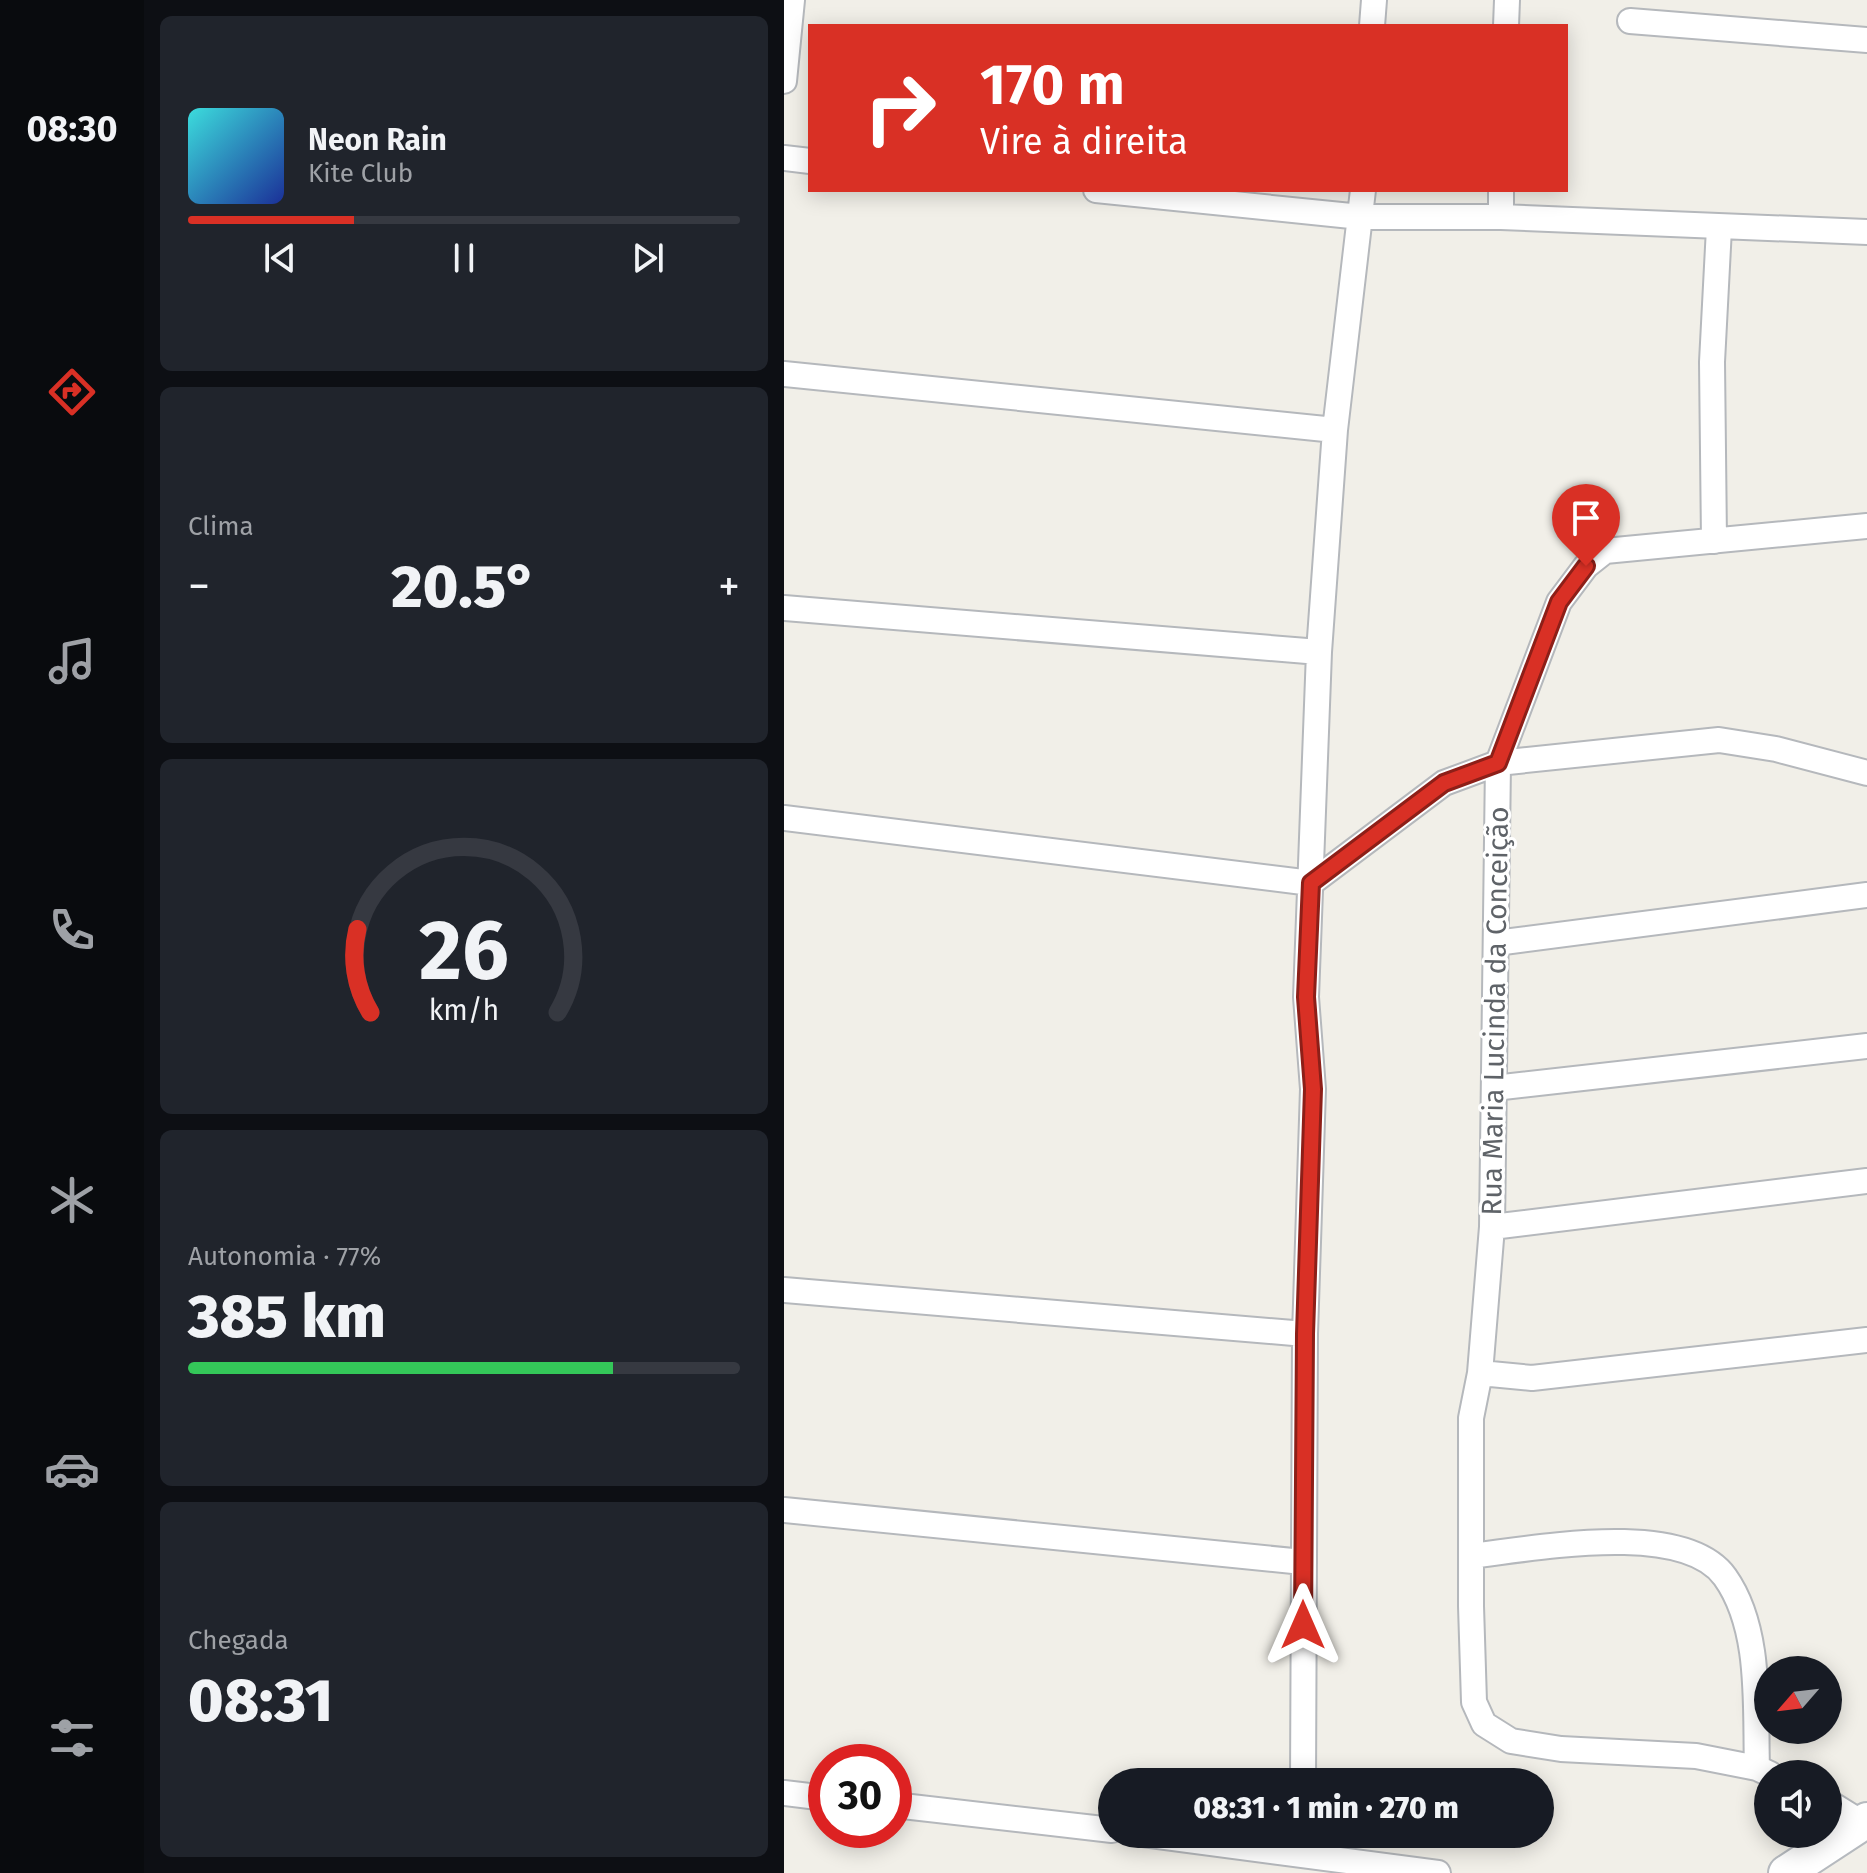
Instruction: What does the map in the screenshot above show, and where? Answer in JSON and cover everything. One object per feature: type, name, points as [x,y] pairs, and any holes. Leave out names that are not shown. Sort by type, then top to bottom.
[{"type":"street","points":[[784,81],[792,0]]},
{"type":"street","points":[[1372,24],[1374,0]]},
{"type":"street","points":[[1506,24],[1507,0]]},
{"type":"street","points":[[1630,21],[1867,40]]},
{"type":"street","points":[[784,158],[808,161]]},
{"type":"street","points":[[1116,192],[1361,217],[1501,217],[1867,232]]},
{"type":"street","points":[[1303,1768],[1305,1334],[1313,1089],[1306,997],[1319,652],[1335,430],[1363,192]]},
{"type":"street","points":[[1501,192],[1501,217]]},
{"type":"street","points":[[1714,541],[1712,362],[1719,228]]},
{"type":"street","points":[[784,374],[1335,430]]},
{"type":"street","name":"Rua Maria Lucinda da Conceição","points":[[1754,1769],[1696,1756],[1561,1749],[1511,1741],[1484,1724],[1474,1702],[1471,1418],[1480,1373],[1492,1227],[1498,763],[1559,602],[1586,566],[1605,551],[1867,526]]},
{"type":"street","points":[[784,608],[1319,652]]},
{"type":"street","points":[[784,818],[1311,883],[1444,783],[1498,763],[1719,740],[1776,749],[1867,773]]},
{"type":"street","points":[[1496,943],[1867,895]]},
{"type":"street","points":[[1494,1088],[1867,1046]]},
{"type":"street","points":[[1492,1227],[1867,1181]]},
{"type":"street","points":[[784,1290],[1305,1334]]},
{"type":"street","points":[[1480,1373],[1532,1378],[1867,1340]]},
{"type":"street","points":[[784,1510],[1303,1562]]},
{"type":"street","points":[[1471,1556],[1585,1542],[1645,1542],[1687,1553],[1711,1564],[1724,1576],[1746,1628],[1754,1667],[1763,1760]]},
{"type":"street","points":[[784,1793],[808,1796]]},
{"type":"street","points":[[912,1807],[1098,1828]]},
{"type":"street","points":[[1786,1873],[1864,1822],[1842,1810]]},
{"type":"street","points":[[1326,1848],[1438,1873]]},
{"type":"route","points":[[1303,1625],[1305,1334],[1313,1089],[1306,997],[1311,883],[1444,783],[1498,763],[1559,602],[1586,566]]}]
